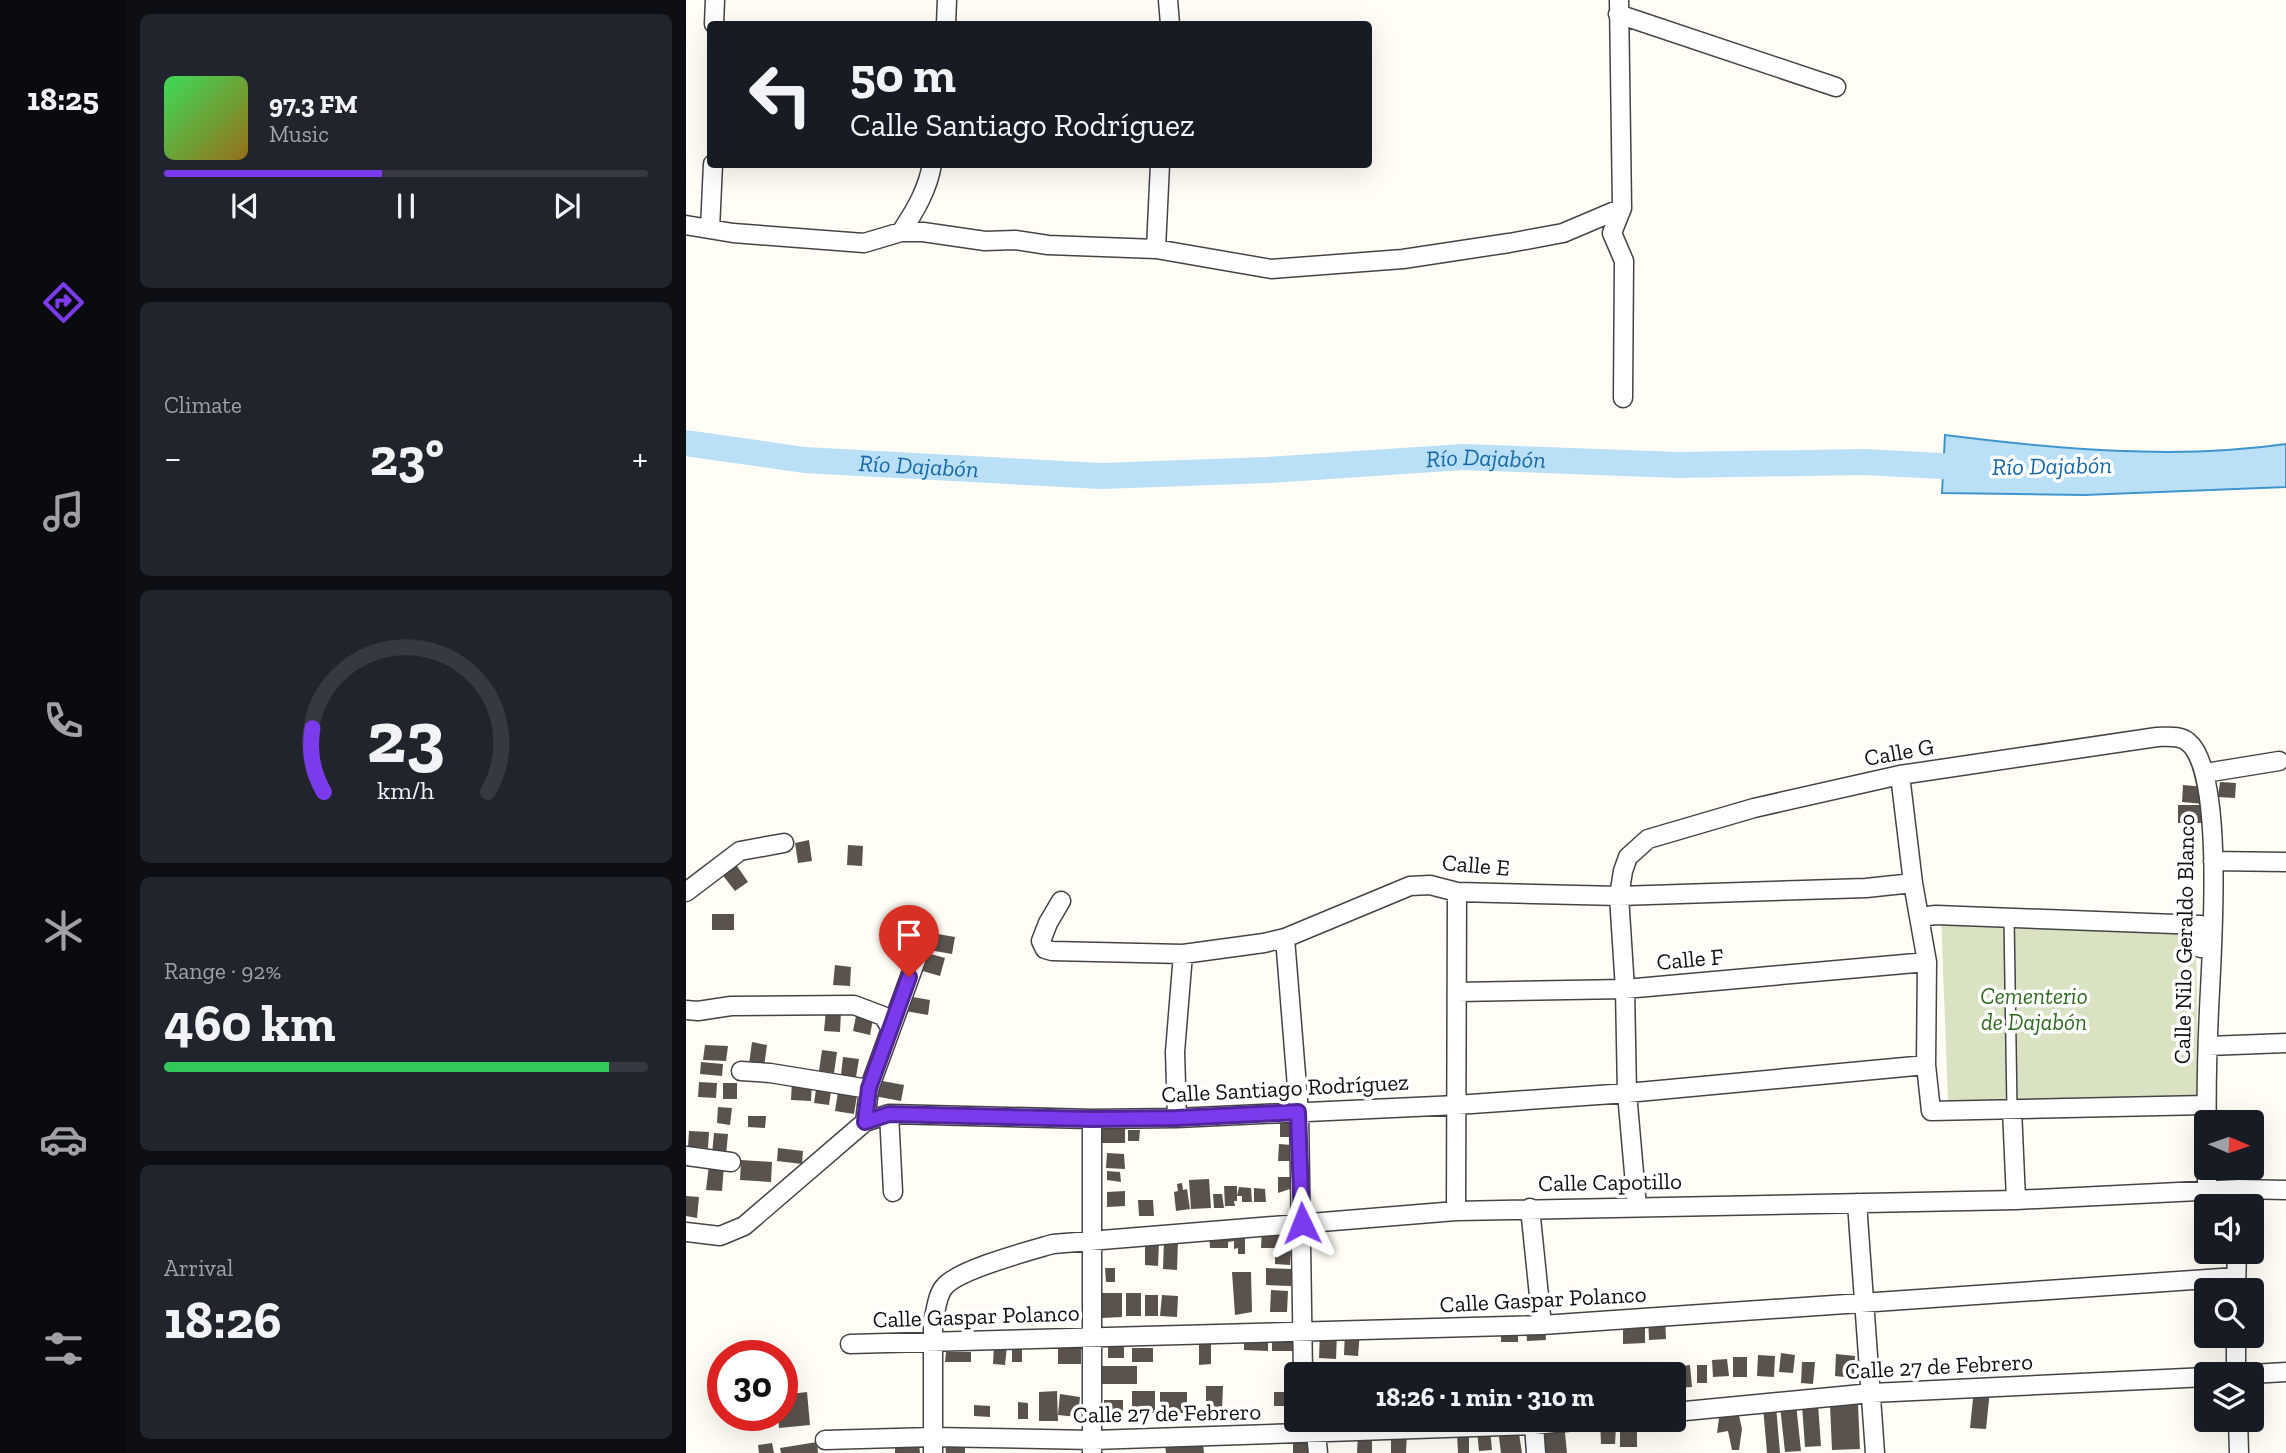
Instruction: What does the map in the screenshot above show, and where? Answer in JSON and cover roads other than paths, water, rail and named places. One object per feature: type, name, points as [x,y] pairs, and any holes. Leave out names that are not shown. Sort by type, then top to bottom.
[{"type":"street","points":[[715,0],[715,21]]},
{"type":"street","points":[[946,21],[947,0]]},
{"type":"street","points":[[1168,0],[1170,21]]},
{"type":"street","points":[[1623,398],[1624,261],[1612,233],[1622,208],[1618,7],[1836,87]]},
{"type":"street","points":[[710,229],[713,168]]},
{"type":"street","points":[[901,232],[914,214],[931,168]]},
{"type":"street","points":[[1156,249],[1160,168]]},
{"type":"street","points":[[686,225],[733,233],[864,243],[901,232],[923,232],[985,241],[1015,240],[1048,246],[1156,249],[1271,269],[1403,259],[1563,233],[1622,208]]},
{"type":"street","name":"Calle G","points":[[1619,896],[1628,857],[1648,839],[1754,808],[1900,775],[2157,737],[2178,737],[2190,743]]},
{"type":"street","name":"Calle Nilo Geraldo Blanco","points":[[2190,743],[2206,773],[2212,826],[2213,911],[2206,1110]]},
{"type":"street","points":[[2206,773],[2279,761]]},
{"type":"street","points":[[1900,775],[1913,883],[1927,962],[1926,1065],[1931,1111],[2206,1105]]},
{"type":"street","points":[[686,892],[740,851],[784,843]]},
{"type":"street","points":[[2213,861],[2286,862]]},
{"type":"street","name":"Calle E","points":[[1061,901],[1041,942],[1045,949],[1183,954],[1285,938],[1410,886],[1430,885],[1457,892],[1619,896],[1866,888],[1913,883]]},
{"type":"street","points":[[1456,1211],[1457,892]]},
{"type":"street","points":[[1619,896],[1625,989],[1627,1093],[1637,1207]]},
{"type":"street","points":[[1919,917],[1936,915],[2201,925],[2199,984],[2208,1013]]},
{"type":"street","points":[[1285,938],[1298,1112],[1302,1362]]},
{"type":"street","points":[[865,1122],[869,1088],[919,952]]},
{"type":"street","points":[[1177,1118],[1175,1052],[1183,954]]},
{"type":"street","name":"Calle F","points":[[1457,992],[1625,989],[1927,962]]},
{"type":"street","points":[[686,1010],[731,1006],[854,1005],[883,1016],[890,1027]]},
{"type":"street","points":[[2208,1046],[2286,1043]]},
{"type":"street","name":"Calle Santiago Rodríguez","points":[[686,1232],[720,1236],[744,1226],[865,1122],[889,1114],[1092,1119],[1177,1118],[1457,1105],[1627,1093],[1926,1065]]},
{"type":"street","points":[[741,1071],[869,1088]]},
{"type":"street","points":[[2012,1109],[2016,1199]]},
{"type":"street","points":[[889,1114],[893,1192]]},
{"type":"street","points":[[1092,1119],[1093,1446]]},
{"type":"street","points":[[686,1156],[731,1162]]},
{"type":"street","points":[[2207,1180],[2207,1190]]},
{"type":"street","name":"Calle Capotillo","points":[[933,1342],[937,1303],[945,1286],[996,1261],[1053,1244],[1456,1211],[2016,1199],[2207,1190],[2225,1194]]},
{"type":"street","name":"Calle Capotillo","points":[[2259,1194],[2286,1190]]},
{"type":"street","points":[[1857,1203],[1875,1453]]},
{"type":"street","points":[[1530,1208],[1542,1325]]},
{"type":"street","name":"Calle Gaspar Polanco","points":[[850,1344],[1542,1325],[1698,1316],[1864,1302],[2194,1285]]},
{"type":"street","points":[[933,1342],[933,1445]]},
{"type":"street","points":[[2264,1373],[2286,1372]]},
{"type":"street","name":"Calle 27 de Febrero","points":[[1686,1411],[1872,1393],[2194,1378]]},
{"type":"street","name":"Calle 27 de Febrero","points":[[825,1440],[933,1445],[1093,1446],[1284,1431]]},
{"type":"street","points":[[1310,1432],[1318,1453]]},
{"type":"street","points":[[1534,1432],[1536,1453]]},
{"type":"street","points":[[2238,1432],[2239,1453]]},
{"type":"lane","points":[[2009,919],[2012,1109]]},
{"type":"water","points":[[1945,435],[2116,451],[2202,451],[2286,444],[2286,487],[2084,495],[1942,493]]},
{"type":"waterway","name":"Río Dajabón","points":[[686,443],[804,460],[1101,476],[1268,470],[1463,457],[1678,465],[1864,462],[1980,468]]},
{"type":"park label","name":"Cementerio de Dajabón","points":[[2034,1009]]}]
